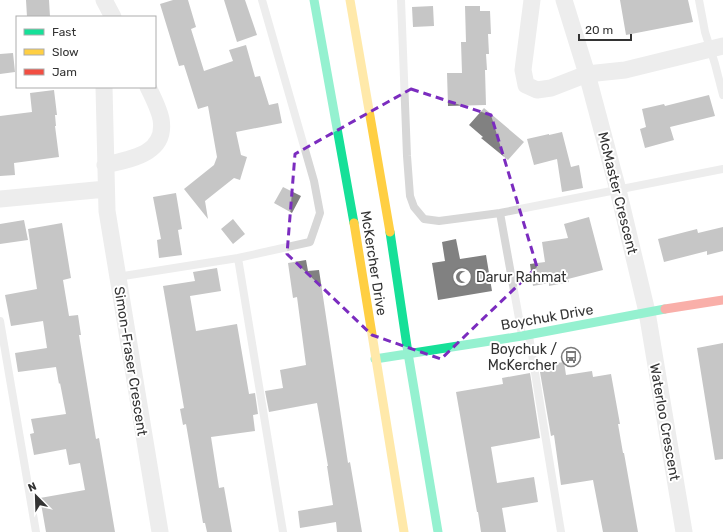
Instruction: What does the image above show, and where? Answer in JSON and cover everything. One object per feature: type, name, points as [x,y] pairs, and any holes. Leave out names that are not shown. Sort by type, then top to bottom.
[{"type":"main road","name":"McKercher Drive","points":[[314,0],[358,247],[404,532]]},
{"type":"main road","name":"McKercher Drive","points":[[350,0],[392,243],[408,353],[438,532]]},
{"type":"main road","name":"Boychuk Drive","points":[[375,359],[525,336],[647,312],[723,300]]},
{"type":"street","points":[[103,16],[104,0]]},
{"type":"street","points":[[104,0],[112,16]]},
{"type":"street","points":[[532,0],[523,70],[526,85],[537,90],[550,88],[587,74],[625,70],[717,47]]},
{"type":"street","name":"McMaster Crescent","points":[[564,0],[587,74],[618,190],[647,312]]},
{"type":"street","name":"Simon-Fraser Crescent","points":[[104,88],[107,211],[160,532]]},
{"type":"street","points":[[106,165],[127,160],[150,150],[159,140],[161,132],[161,117],[148,88]]},
{"type":"street","points":[[0,199],[106,189]]},
{"type":"street","name":"Waterloo Crescent","points":[[647,312],[684,532]]},
{"type":"lane","points":[[117,277],[238,258],[310,242],[320,213],[314,181],[262,0]]},
{"type":"lane","points":[[401,0],[410,196],[414,207],[424,219],[439,221],[500,213],[723,169]]},
{"type":"lane","points":[[699,0],[705,32],[717,47],[723,95]]},
{"type":"lane","points":[[500,213],[525,336],[561,532]]},
{"type":"lane","points":[[238,258],[283,532]]},
{"type":"lane","points":[[0,321],[36,532]]},
{"type":"highlighted area","points":[[411,89],[491,115],[537,267],[441,359],[372,335],[287,254],[295,154]]},
{"type":"building","points":[[26,0],[49,0],[50,16],[27,16]]},
{"type":"building","points":[[173,0],[188,0],[196,27],[191,29],[204,71],[233,61],[229,50],[246,45],[255,77],[260,76],[269,105],[278,103],[282,123],[236,132],[241,155],[247,157],[240,180],[234,178],[205,201],[208,219],[184,189],[214,165],[217,157],[208,106],[198,109],[184,65],[179,66],[160,4]]},
{"type":"building","points":[[224,0],[245,0],[257,35],[237,42]]},
{"type":"building","points":[[620,0],[688,0],[693,22],[626,35]]},
{"type":"building","points":[[433,6],[434,26],[413,27],[412,7]]},
{"type":"building","points":[[465,6],[480,6],[480,11],[490,11],[491,34],[488,34],[489,54],[486,54],[487,70],[485,70],[486,105],[448,106],[447,73],[462,73],[461,42],[466,42]]},
{"type":"building","points":[[13,53],[15,72],[0,74],[0,54]]},
{"type":"building","points":[[54,90],[57,115],[55,115],[55,126],[59,157],[14,163],[15,175],[0,176],[0,116],[32,112],[30,93]]},
{"type":"building","points":[[709,95],[715,116],[670,127],[674,140],[645,148],[640,129],[646,127],[642,109],[664,104],[665,106]]},
{"type":"building","points":[[484,108],[524,142],[508,160],[481,138],[483,137],[469,125]]},
{"type":"building","points":[[562,132],[571,167],[579,165],[583,188],[562,192],[557,159],[534,165],[527,139]]},
{"type":"building","points":[[283,187],[301,196],[292,213],[274,203]]},
{"type":"building","points":[[176,193],[182,229],[178,230],[182,255],[159,258],[157,240],[161,239],[153,197]]},
{"type":"building","points":[[589,217],[603,270],[568,279],[569,282],[549,286],[549,283],[533,286],[530,264],[545,262],[542,242],[568,238],[564,224]]},
{"type":"building","points":[[233,219],[245,234],[233,244],[221,229]]},
{"type":"building","points":[[24,220],[28,240],[0,244],[0,224]]},
{"type":"building","points":[[62,223],[71,278],[63,280],[69,316],[78,315],[81,335],[79,335],[96,439],[99,438],[115,532],[46,532],[40,498],[85,490],[80,463],[69,465],[66,449],[34,455],[30,434],[34,433],[31,419],[66,414],[56,367],[18,372],[15,353],[47,348],[43,321],[11,326],[5,295],[37,289],[28,229]]},
{"type":"building","points":[[723,227],[723,251],[707,255],[707,251],[664,262],[658,239],[697,229],[698,233]]},
{"type":"building","name":"Darur Rahmat","points":[[456,239],[460,259],[486,255],[492,291],[438,300],[432,263],[445,261],[442,242]]},
{"type":"building","points":[[306,260],[308,271],[319,270],[348,463],[350,462],[362,532],[337,532],[336,522],[300,528],[298,511],[333,505],[317,403],[269,412],[265,391],[283,388],[280,370],[306,365],[297,297],[293,298],[288,263]]},
{"type":"building","points":[[217,268],[221,291],[190,296],[196,331],[237,324],[249,394],[255,393],[258,414],[253,415],[255,431],[211,437],[219,488],[224,487],[232,532],[207,532],[205,523],[203,523],[186,424],[183,425],[180,409],[184,408],[163,286],[195,281],[193,272]]},
{"type":"building","points":[[723,343],[723,459],[715,460],[697,348]]},
{"type":"building","points":[[564,362],[566,375],[592,371],[593,377],[611,374],[620,424],[618,424],[638,532],[603,532],[593,480],[561,485],[554,435],[551,436],[540,372],[545,371],[544,365]]},
{"type":"building","points":[[530,373],[540,438],[491,447],[497,483],[534,477],[538,502],[502,508],[506,532],[481,532],[456,392],[503,384],[502,378]]},
{"type":"traffic: fast","points":[[314,0],[354,223]]},
{"type":"traffic: fast","points":[[390,232],[408,353],[438,532]]},
{"type":"traffic: fast","points":[[375,359],[522,336],[665,309]]},
{"type":"traffic: slow","points":[[350,0],[390,232]]},
{"type":"traffic: slow","points":[[354,223],[404,532]]},
{"type":"traffic: jam","points":[[665,309],[723,300]]},
{"type":"place","name":"Darur Rahmat","points":[[462,277]]},
{"type":"place","name":"Boychuk / McKercher","points":[[571,357]]}]
